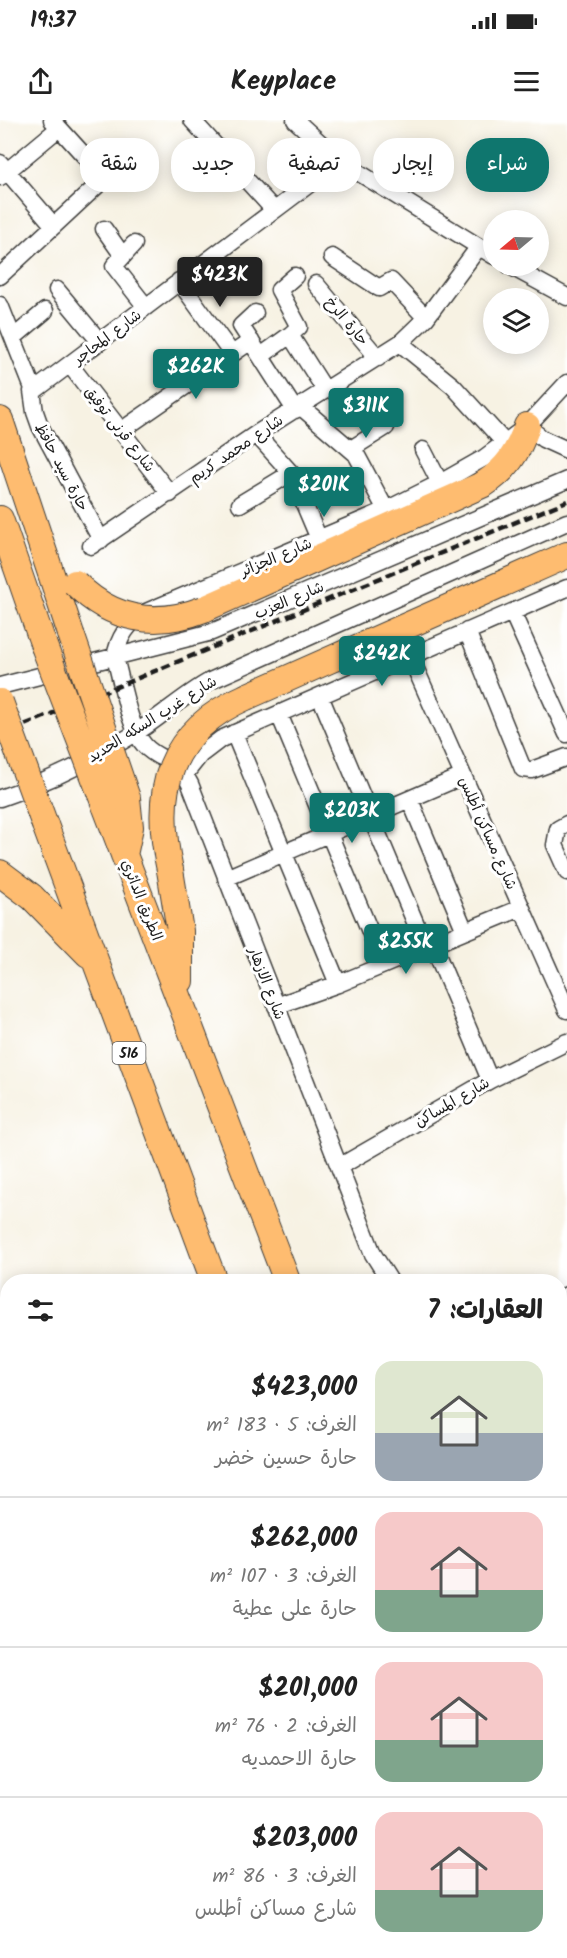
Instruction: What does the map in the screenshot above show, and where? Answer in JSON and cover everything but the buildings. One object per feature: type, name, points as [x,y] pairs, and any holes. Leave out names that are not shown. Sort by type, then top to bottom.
[{"type":"highway","points":[[0,420],[71,634],[116,802]]},
{"type":"highway","points":[[40,540],[75,583],[102,606],[135,619],[170,620],[187,616],[484,484],[501,471],[514,456],[527,426]]},
{"type":"highway","name":"الطريق الدائري","points":[[0,519],[44,646],[116,802],[124,855],[179,993],[284,1274]]},
{"type":"highway","points":[[179,993],[180,931],[162,813],[169,775],[187,741],[214,714],[231,704],[567,555]]},
{"type":"highway","name":"516","points":[[0,702],[211,1274]]},
{"type":"highway","points":[[0,873],[32,897],[95,962]]},
{"type":"street","points":[[192,120],[273,209]]},
{"type":"street","points":[[0,276],[54,226],[100,183],[102,178],[57,123],[2,170],[54,226]]},
{"type":"street","points":[[305,123],[319,138]]},
{"type":"street","points":[[361,174],[483,250]]},
{"type":"street","name":"شارع المحاجر","points":[[32,391],[70,365],[297,192]]},
{"type":"street","points":[[104,229],[128,250],[114,266],[146,307]]},
{"type":"street","name":"شارع محمد كريم","points":[[96,543],[256,434],[400,343],[426,318],[478,248]]},
{"type":"street","points":[[332,257],[380,288],[391,281],[426,318]]},
{"type":"street","points":[[261,356],[299,327],[279,290],[295,276]]},
{"type":"street","points":[[528,276],[567,297]]},
{"type":"street","points":[[179,281],[232,354]]},
{"type":"street","name":"حارة الرخ","points":[[316,284],[378,358]]},
{"type":"street","points":[[57,290],[99,342]]},
{"type":"street","points":[[0,305],[32,391]]},
{"type":"street","points":[[12,339],[45,311]]},
{"type":"street","points":[[255,313],[241,324],[251,341],[297,408],[351,449],[386,510]]},
{"type":"street","points":[[290,335],[325,390]]},
{"type":"street","points":[[122,430],[251,341]]},
{"type":"street","points":[[400,343],[453,386],[505,443]]},
{"type":"street","name":"شارع قرنى توفيق","points":[[70,365],[170,494]]},
{"type":"street","name":"شارع الجزائر","points":[[115,658],[119,639],[138,617],[386,510],[440,483],[505,443],[527,426],[567,383]]},
{"type":"street","name":"حارة سيد حافظ","points":[[32,391],[34,412],[96,543]]},
{"type":"street","points":[[527,426],[543,439],[567,450]]},
{"type":"street","points":[[351,449],[386,427]]},
{"type":"street","points":[[256,434],[291,473],[319,539]]},
{"type":"street","points":[[423,450],[440,483]]},
{"type":"street","points":[[240,504],[291,473]]},
{"type":"street","name":"شارع العزب","points":[[0,686],[180,642],[243,620],[567,480]]},
{"type":"street","name":"شارع غرب السكه الحديد","points":[[0,798],[64,773],[137,732],[173,703],[210,681],[567,522]]},
{"type":"street","points":[[185,774],[208,748],[234,733],[512,612],[566,593]]},
{"type":"street","points":[[512,612],[567,734]]},
{"type":"street","points":[[467,631],[523,769],[532,770],[567,757]]},
{"type":"street","name":"شارع مساكن أطلس","points":[[411,656],[567,1010]]},
{"type":"street","points":[[115,658],[137,732]]},
{"type":"street","points":[[320,696],[371,817],[490,1080]]},
{"type":"street","points":[[279,714],[384,965]]},
{"type":"street","name":"شارع الازهار","points":[[137,732],[150,750],[172,760],[185,774],[373,1254],[386,1274]]},
{"type":"street","points":[[234,733],[338,984]]},
{"type":"street","points":[[226,878],[285,855],[463,776]]},
{"type":"street","points":[[410,800],[465,931]]},
{"type":"street","points":[[567,824],[558,829],[555,845],[567,872]]},
{"type":"street","points":[[276,1006],[338,984],[521,908]]},
{"type":"street","name":"شارع المساكن","points":[[339,1167],[490,1080],[565,1047]]},
{"type":"street","name":"شارع الازهار","points":[[373,1254],[377,1274]]},
{"type":"railway","points":[[0,735],[567,501]]}]
